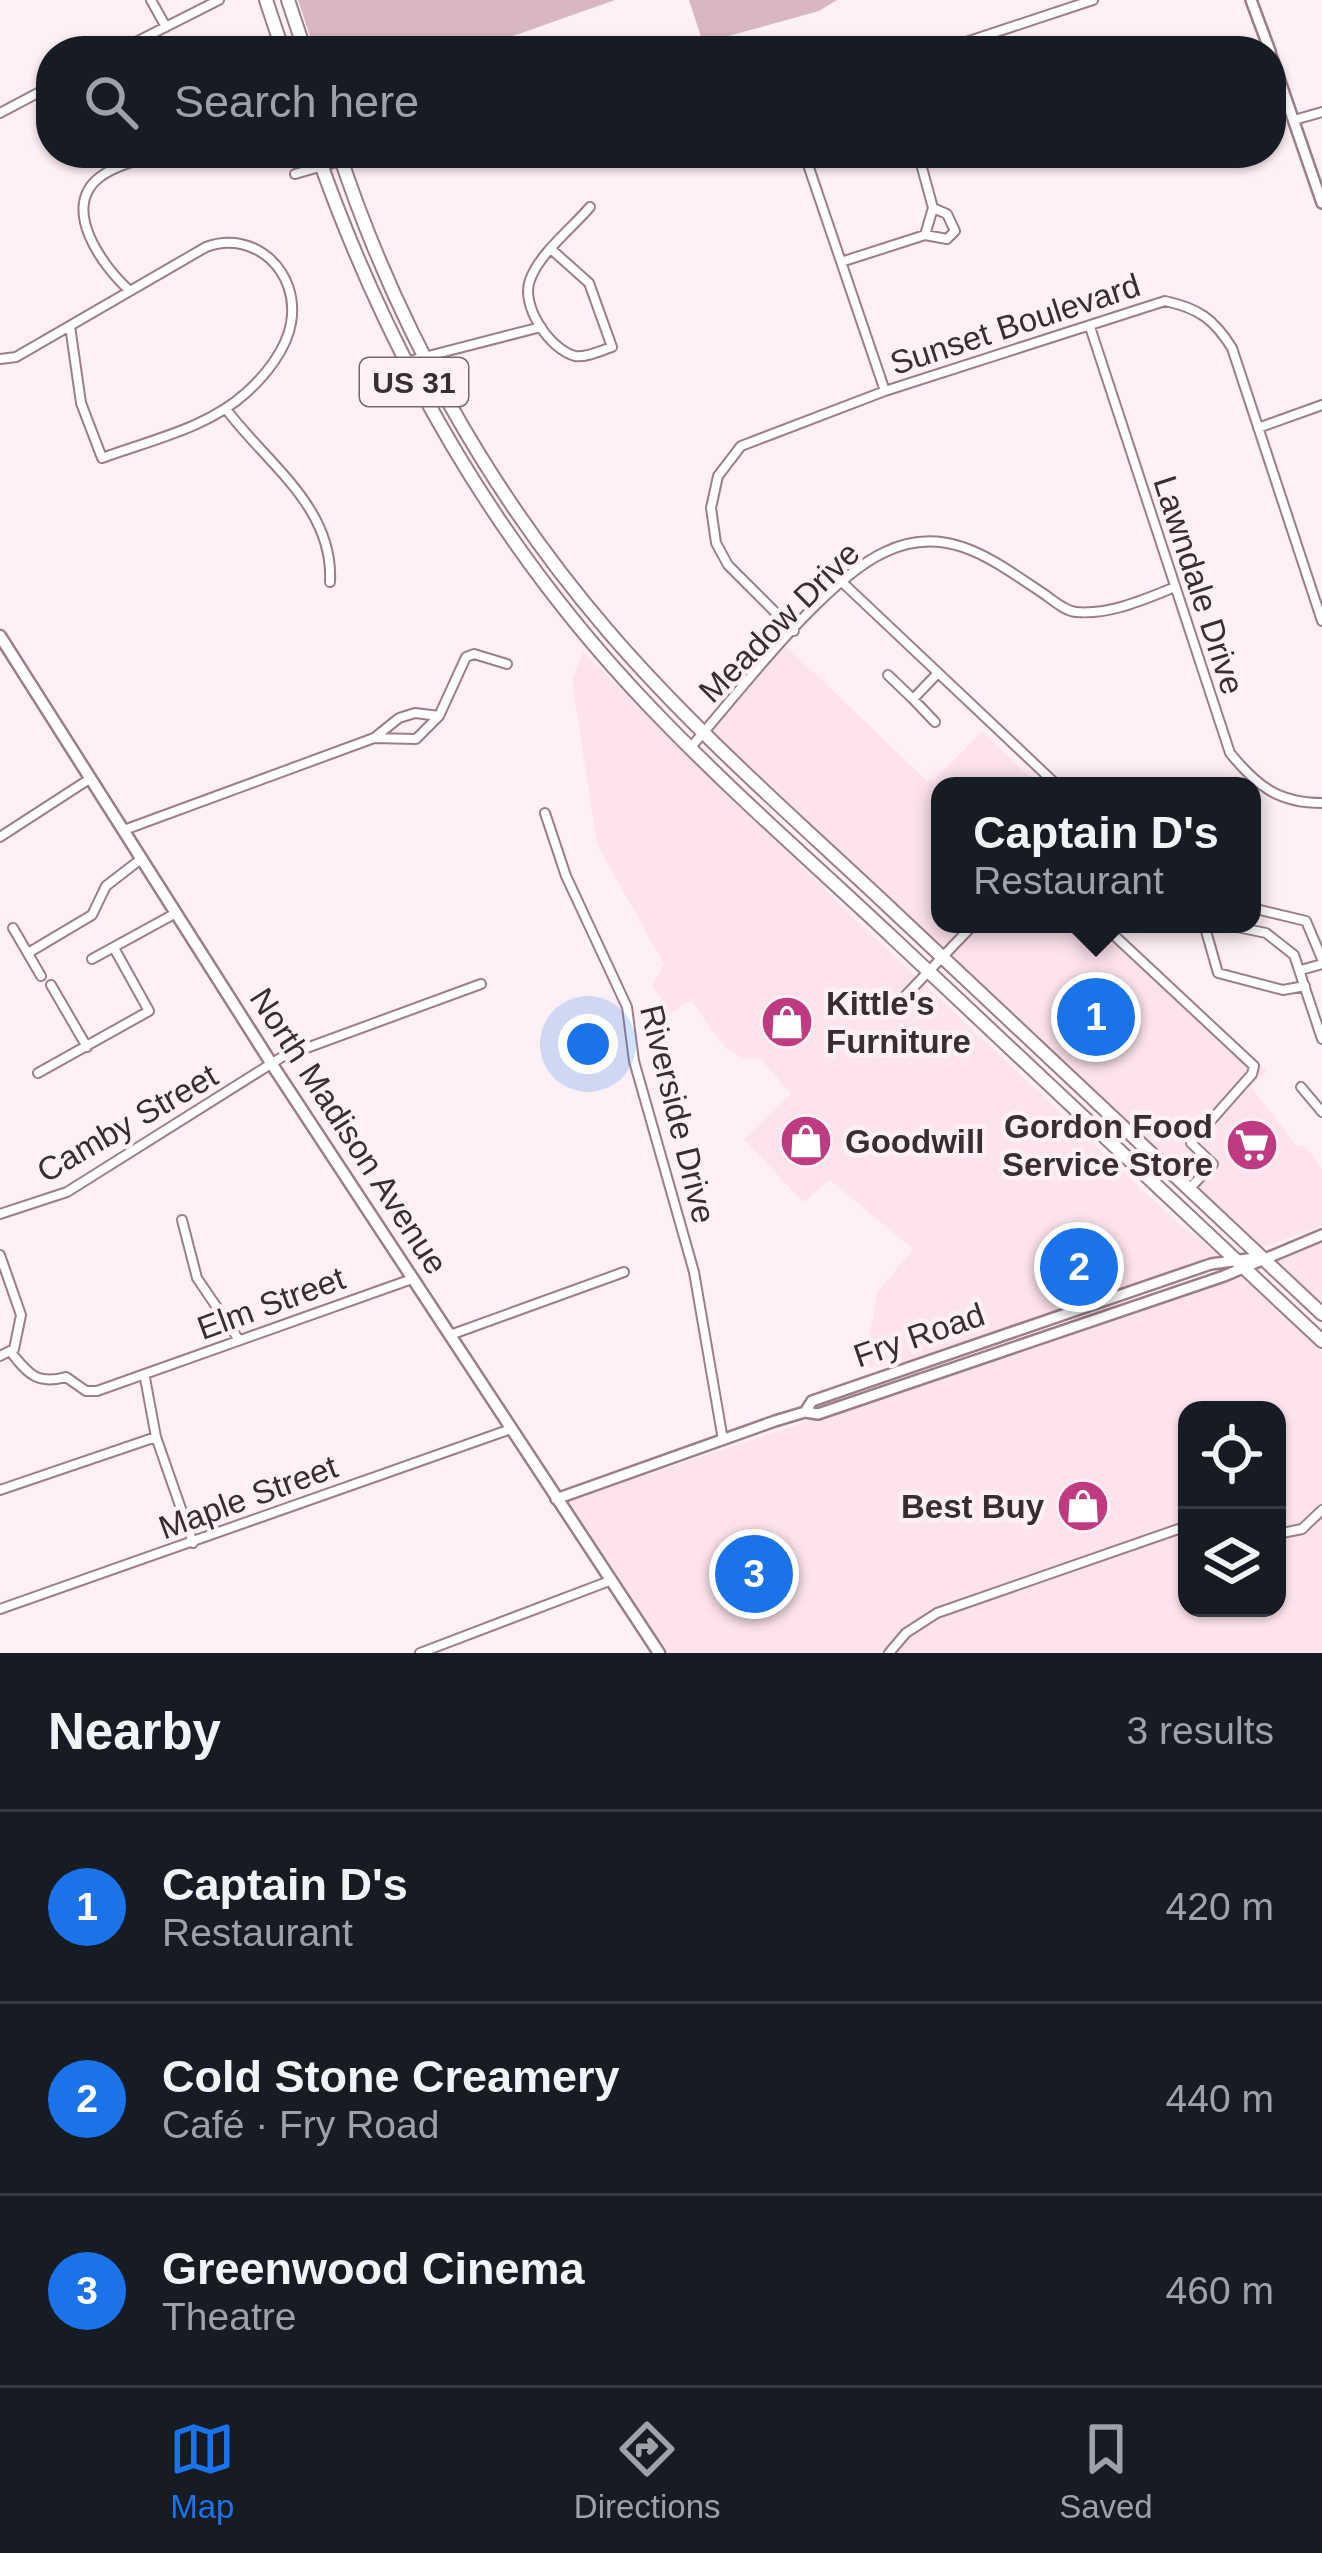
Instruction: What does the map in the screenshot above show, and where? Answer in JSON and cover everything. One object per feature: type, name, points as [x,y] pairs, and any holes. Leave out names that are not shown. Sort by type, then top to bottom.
[{"type":"main road","points":[[266,0],[278,36]]},
{"type":"main road","points":[[288,0],[300,36]]},
{"type":"main road","name":"US 31","points":[[322,168],[372,299],[404,362],[480,496],[588,639],[690,748],[1322,1341]]},
{"type":"main road","name":"US 31","points":[[344,168],[379,262],[423,355],[479,454],[598,619],[705,731],[1322,1314]]},
{"type":"main road","name":"North Madison Avenue","points":[[0,636],[273,1066],[659,1653]]},
{"type":"street","points":[[151,0],[166,27]]},
{"type":"street","points":[[148,36],[219,0]]},
{"type":"street","points":[[984,36],[1093,0]]},
{"type":"street","points":[[1251,0],[1264,36]]},
{"type":"street","points":[[0,112],[36,94]]},
{"type":"street","points":[[1286,98],[1322,203]]},
{"type":"street","points":[[1294,120],[1322,112]]},
{"type":"street","points":[[115,168],[92,186],[86,210],[98,259],[130,292]]},
{"type":"street","points":[[295,174],[305,168]]},
{"type":"street","points":[[809,168],[885,391]]},
{"type":"street","points":[[922,168],[933,208],[925,235]]},
{"type":"street","points":[[552,250],[589,283],[612,347],[575,356],[541,328],[527,290],[536,268],[590,207]]},
{"type":"street","points":[[841,262],[925,235],[946,239],[955,231],[947,214],[933,208]]},
{"type":"street","points":[[0,358],[16,357],[206,247],[232,240],[261,249],[284,275],[293,307],[291,327],[272,363],[226,409],[102,458],[76,384],[70,326]]},
{"type":"street","name":"Sunset Boulevard","points":[[794,631],[728,565],[716,543],[711,508],[718,476],[741,446],[885,391],[1165,301],[1193,307],[1217,324],[1232,347],[1322,621]]},
{"type":"street","name":"Lawndale Drive","points":[[1090,326],[1230,754],[1249,777]]},
{"type":"street","points":[[404,362],[541,328]]},
{"type":"street","points":[[1258,428],[1322,405]]},
{"type":"street","points":[[226,409],[259,453],[310,503],[331,568],[330,582]]},
{"type":"street","name":"Meadow Drive","points":[[690,748],[794,631],[881,554],[936,540],[980,550],[1071,612],[1120,609],[1173,588]]},
{"type":"street","points":[[843,583],[1048,777]]},
{"type":"street","points":[[374,738],[416,739],[439,716],[466,656],[506,664]]},
{"type":"street","points":[[913,699],[938,673]]},
{"type":"street","points":[[888,675],[935,722]]},
{"type":"street","points":[[124,830],[374,738],[399,718],[439,716]]},
{"type":"street","points":[[0,836],[91,778]]},
{"type":"street","name":"Lawndale Drive","points":[[1261,788],[1286,800],[1322,803]]},
{"type":"street","name":"Riverside Drive","points":[[545,813],[566,876],[626,1007],[634,1061],[694,1272],[723,1440]]},
{"type":"street","points":[[28,953],[92,916],[106,886],[143,859]]},
{"type":"street","points":[[1261,910],[1306,921],[1322,962],[1300,970]]},
{"type":"street","points":[[92,959],[176,913]]},
{"type":"street","points":[[13,928],[41,976]]},
{"type":"street","points":[[906,995],[966,933]]},
{"type":"street","points":[[1112,933],[1254,1066],[1191,1143],[1213,1164],[1189,1189]]},
{"type":"street","points":[[1207,933],[1218,973],[1283,990],[1305,986]]},
{"type":"street","points":[[1254,933],[1282,941],[1300,970],[1321,1033]]},
{"type":"street","points":[[38,1073],[149,1011],[114,948]]},
{"type":"street","name":"Camby Street","points":[[0,1214],[68,1192],[273,1066],[481,984]]},
{"type":"street","points":[[51,985],[87,1047]]},
{"type":"street","points":[[1301,1087],[1322,1112]]},
{"type":"street","points":[[182,1220],[197,1278],[239,1340]]},
{"type":"street","name":"Fry Road","points":[[556,1499],[764,1425],[805,1412],[818,1414],[1243,1269],[1322,1235]]},
{"type":"street","points":[[0,1255],[21,1316],[8,1352]]},
{"type":"street","name":"Fry Road","points":[[805,1412],[812,1401],[1232,1257],[1262,1257]]},
{"type":"street","points":[[450,1335],[624,1272]]},
{"type":"street","name":"Elm Street","points":[[8,1352],[43,1382],[66,1377],[86,1391],[146,1378],[414,1278]]},
{"type":"street","points":[[146,1378],[156,1437],[193,1543]]},
{"type":"street","name":"Maple Street","points":[[0,1609],[512,1428]]},
{"type":"street","points":[[0,1490],[156,1437]]},
{"type":"street","points":[[1286,1532],[1302,1529],[1322,1510]]},
{"type":"street","points":[[889,1653],[907,1633],[937,1613],[1178,1529]]},
{"type":"street","points":[[420,1652],[612,1580]]},
{"type":"shaded area","points":[[298,0],[615,0],[513,36],[310,36]]},
{"type":"shaded area","points":[[689,0],[837,0],[819,11],[728,36],[701,36]]},
{"type":"shaded area","points":[[785,645],[931,780],[931,933],[1119,933],[1267,1071],[1251,1087],[1296,1145],[1306,1147],[1322,1169],[1322,1226],[1261,1248],[712,730]]},
{"type":"shaded area","points":[[583,652],[857,921],[1178,1223],[1220,1255],[898,1364],[864,1368],[877,1293],[913,1249],[830,1180],[803,1202],[744,1139],[791,1094],[760,1058],[744,1059],[724,1046],[691,1000],[671,1013],[652,986],[664,964],[597,844],[572,680]]},
{"type":"shaded area","points":[[982,731],[1030,777],[938,777]]},
{"type":"shaded area","points":[[1322,1243],[1322,1304],[1273,1259]]},
{"type":"shaded area","points":[[1242,1277],[1322,1352],[1322,1653],[667,1653],[567,1501]]},
{"type":"place","name":"Captain D's","points":[[1096,1017]]},
{"type":"place","name":"Kittle's Furniture","points":[[787,1022]]},
{"type":"place","name":"Goodwill","points":[[806,1141]]},
{"type":"place","name":"Gordon Food Service Store","points":[[1252,1145]]},
{"type":"place","name":"Cold Stone Creamery","points":[[1079,1267]]},
{"type":"place","name":"Best Buy","points":[[1083,1506]]},
{"type":"place","name":"Greenwood Cinema","points":[[754,1574]]}]
